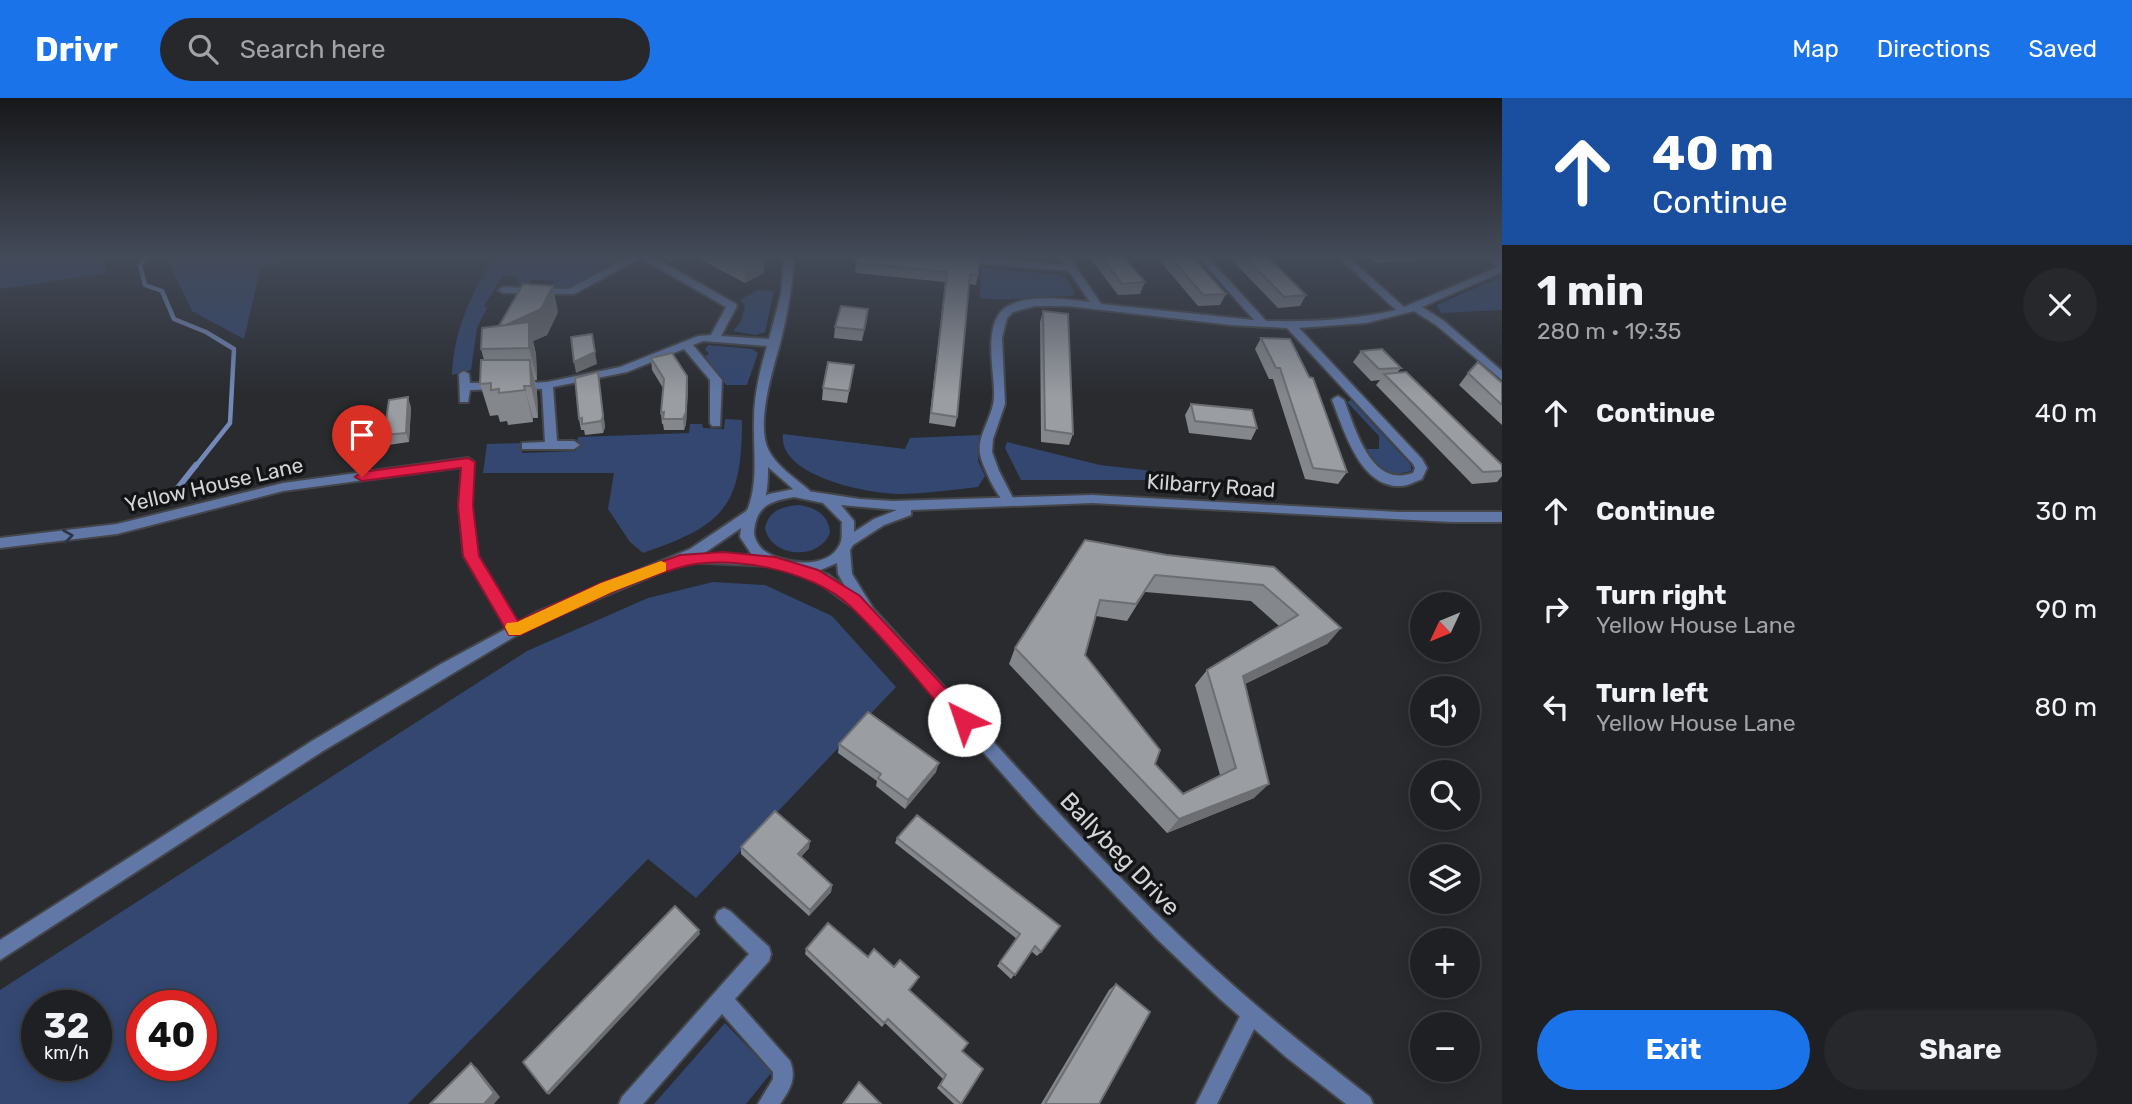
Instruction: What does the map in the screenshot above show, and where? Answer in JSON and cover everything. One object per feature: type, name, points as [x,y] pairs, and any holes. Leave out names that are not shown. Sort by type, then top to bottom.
[{"type":"street","points":[[715,338],[732,306],[725,302]]},
{"type":"street","points":[[775,563],[761,555],[748,540],[746,531],[761,492],[761,394],[785,302]]},
{"type":"street","points":[[1095,302],[1098,307]]},
{"type":"street","points":[[1243,302],[1263,324]]},
{"type":"street","points":[[1393,302],[1403,311]]},
{"type":"street","points":[[1008,500],[991,466],[986,447],[1000,407],[996,357],[1002,319],[1009,310],[1031,305],[1098,307],[1263,324],[1290,324],[1354,321],[1403,311],[1426,302]]},
{"type":"street","points":[[1415,307],[1440,323],[1502,377]]},
{"type":"street","points":[[1290,324],[1418,461],[1421,471],[1418,476],[1407,480],[1392,479],[1368,466],[1338,400]]},
{"type":"street","points":[[464,387],[547,385],[623,370],[686,344],[715,338],[775,343]]},
{"type":"street","points":[[686,344],[716,380],[716,423]]},
{"type":"street","points":[[464,374],[464,400]]},
{"type":"street","points":[[547,385],[551,446]]},
{"type":"street","points":[[761,444],[775,468],[805,493]]},
{"type":"street","points":[[526,446],[574,445]]},
{"type":"street","name":"Yellow House Lane","points":[[0,543],[117,529],[283,487],[468,462],[465,506],[471,556],[515,630]]},
{"type":"street","points":[[0,951],[413,689],[515,630],[607,588],[680,561],[716,542],[772,497],[805,493],[827,499],[848,521],[845,574],[868,612]]},
{"type":"street","name":"Kilbarry Road","points":[[827,499],[873,507],[918,508],[1008,500],[1108,499],[1364,516],[1502,517]]},
{"type":"street","name":"Kilbarry Road","points":[[845,547],[879,522],[918,508]]},
{"type":"street","points":[[790,567],[819,565],[845,547]]},
{"type":"street","points":[[680,561],[724,558],[790,567],[824,579],[868,612]]},
{"type":"street","name":"Ballybeg Drive","points":[[868,612],[1080,851],[1251,1015],[1363,1104]]},
{"type":"street","points":[[629,1104],[761,954],[724,917]]},
{"type":"street","points":[[722,999],[783,1068],[783,1082],[768,1104]]},
{"type":"street","points":[[1206,1104],[1251,1015]]},
{"type":"shaded area","points":[[188,302],[253,302],[244,339],[192,311]]},
{"type":"shaded area","points":[[470,302],[487,302],[484,306],[487,308],[477,328],[471,370],[452,375],[456,342]]},
{"type":"shaded area","points":[[742,302],[772,302],[765,332],[756,335],[733,331],[741,321],[745,306]]},
{"type":"shaded area","points":[[1444,302],[1502,302],[1502,310],[1441,313],[1437,305]]},
{"type":"shaded area","points":[[708,345],[752,349],[758,353],[747,385],[726,385],[705,356],[709,354],[705,349]]},
{"type":"shaded area","points":[[1351,400],[1411,465],[1411,471],[1394,475],[1374,464],[1367,449],[1379,449],[1379,436],[1347,402]]},
{"type":"shaded area","points":[[725,419],[742,420],[738,474],[723,509],[693,533],[643,553],[630,542],[608,509],[614,473],[483,473],[487,444],[522,443],[522,453],[576,451],[578,437],[689,433],[690,424],[724,429]]},
{"type":"shaded area","points":[[783,434],[905,449],[910,438],[980,435],[978,461],[985,476],[978,487],[931,492],[903,494],[850,487],[810,472],[795,462],[785,449]]},
{"type":"shaded area","points":[[1007,442],[1100,465],[1170,473],[1169,480],[1021,480],[1005,448]]},
{"type":"shaded area","points":[[800,505],[821,513],[827,521],[830,533],[824,542],[806,552],[785,550],[769,538],[765,528],[767,522],[778,510]]},
{"type":"shaded area","points":[[713,582],[765,585],[832,616],[896,687],[696,898],[648,859],[408,1104],[0,1104],[0,990],[527,651],[648,598]]},
{"type":"shaded area","points":[[725,1023],[772,1072],[746,1104],[654,1104]]},
{"type":"building","points":[[513,302],[545,302],[541,309],[499,326]]},
{"type":"building","points":[[944,302],[967,302],[957,417],[931,413]]},
{"type":"building","points":[[841,306],[868,309],[864,330],[835,327]]},
{"type":"building","points":[[1043,311],[1068,314],[1073,434],[1045,430]]},
{"type":"building","points":[[529,322],[529,348],[481,349],[482,328]]},
{"type":"building","points":[[592,334],[595,352],[574,362],[571,337]]},
{"type":"building","points":[[1261,338],[1290,339],[1309,377],[1313,378],[1347,472],[1313,468],[1280,368],[1276,368]]},
{"type":"building","points":[[1382,349],[1401,368],[1379,369],[1361,351]]},
{"type":"building","points":[[672,353],[687,376],[686,412],[683,419],[663,419],[664,412],[661,413],[664,379],[651,358]]},
{"type":"building","points":[[481,360],[530,360],[531,386],[524,386],[525,390],[499,393],[499,389],[491,390],[491,383],[480,384]]},
{"type":"building","points":[[828,362],[854,365],[849,391],[823,388]]},
{"type":"building","points":[[1478,362],[1502,383],[1502,405],[1468,373]]},
{"type":"building","points":[[598,372],[603,416],[601,421],[582,424],[582,418],[579,419],[575,378]]},
{"type":"building","points":[[1406,372],[1502,465],[1502,471],[1483,472],[1384,374]]},
{"type":"building","points":[[408,397],[406,433],[384,435],[389,400]]},
{"type":"building","points":[[1191,404],[1252,410],[1257,428],[1195,421]]},
{"type":"building","points":[[1085,540],[1167,555],[1274,567],[1341,628],[1243,676],[1269,784],[1179,819],[1015,648]],"holes":[[[1155,575],[1263,585],[1298,615],[1207,670],[1236,768],[1183,794],[1155,764],[1160,750],[1085,655],[1100,600],[1136,604]]]},
{"type":"building","points":[[868,712],[939,763],[908,800],[878,778],[881,774],[839,744]]},
{"type":"building","points":[[775,811],[810,841],[798,854],[832,885],[810,910],[741,847]]},
{"type":"building","points":[[917,815],[1060,926],[1041,952],[1035,946],[1015,975],[1000,962],[1020,934],[897,838]]},
{"type":"building","points":[[675,906],[699,930],[547,1093],[523,1062]]},
{"type":"building","points":[[828,923],[868,957],[874,949],[894,967],[900,960],[919,977],[909,990],[968,1043],[962,1051],[983,1069],[961,1104],[940,1085],[946,1075],[888,1019],[884,1023],[806,949]]},
{"type":"building","points":[[1116,984],[1150,1012],[1099,1104],[1045,1104]]},
{"type":"building","points":[[471,1063],[494,1093],[484,1104],[430,1104]]},
{"type":"building","points":[[859,1082],[881,1104],[843,1104]]},
{"type":"waterway","points":[[167,302],[174,319],[206,332],[234,349],[230,423],[195,467]]},
{"type":"waterway","points":[[169,499],[196,465]]},
{"type":"slow traffic","points":[[513,627],[515,630],[607,588],[661,567]]},
{"type":"route","points":[[362,477],[468,462],[465,506],[471,556],[515,630],[607,588],[680,561],[724,558],[775,563],[824,579],[854,600],[868,612],[964,720]]}]
